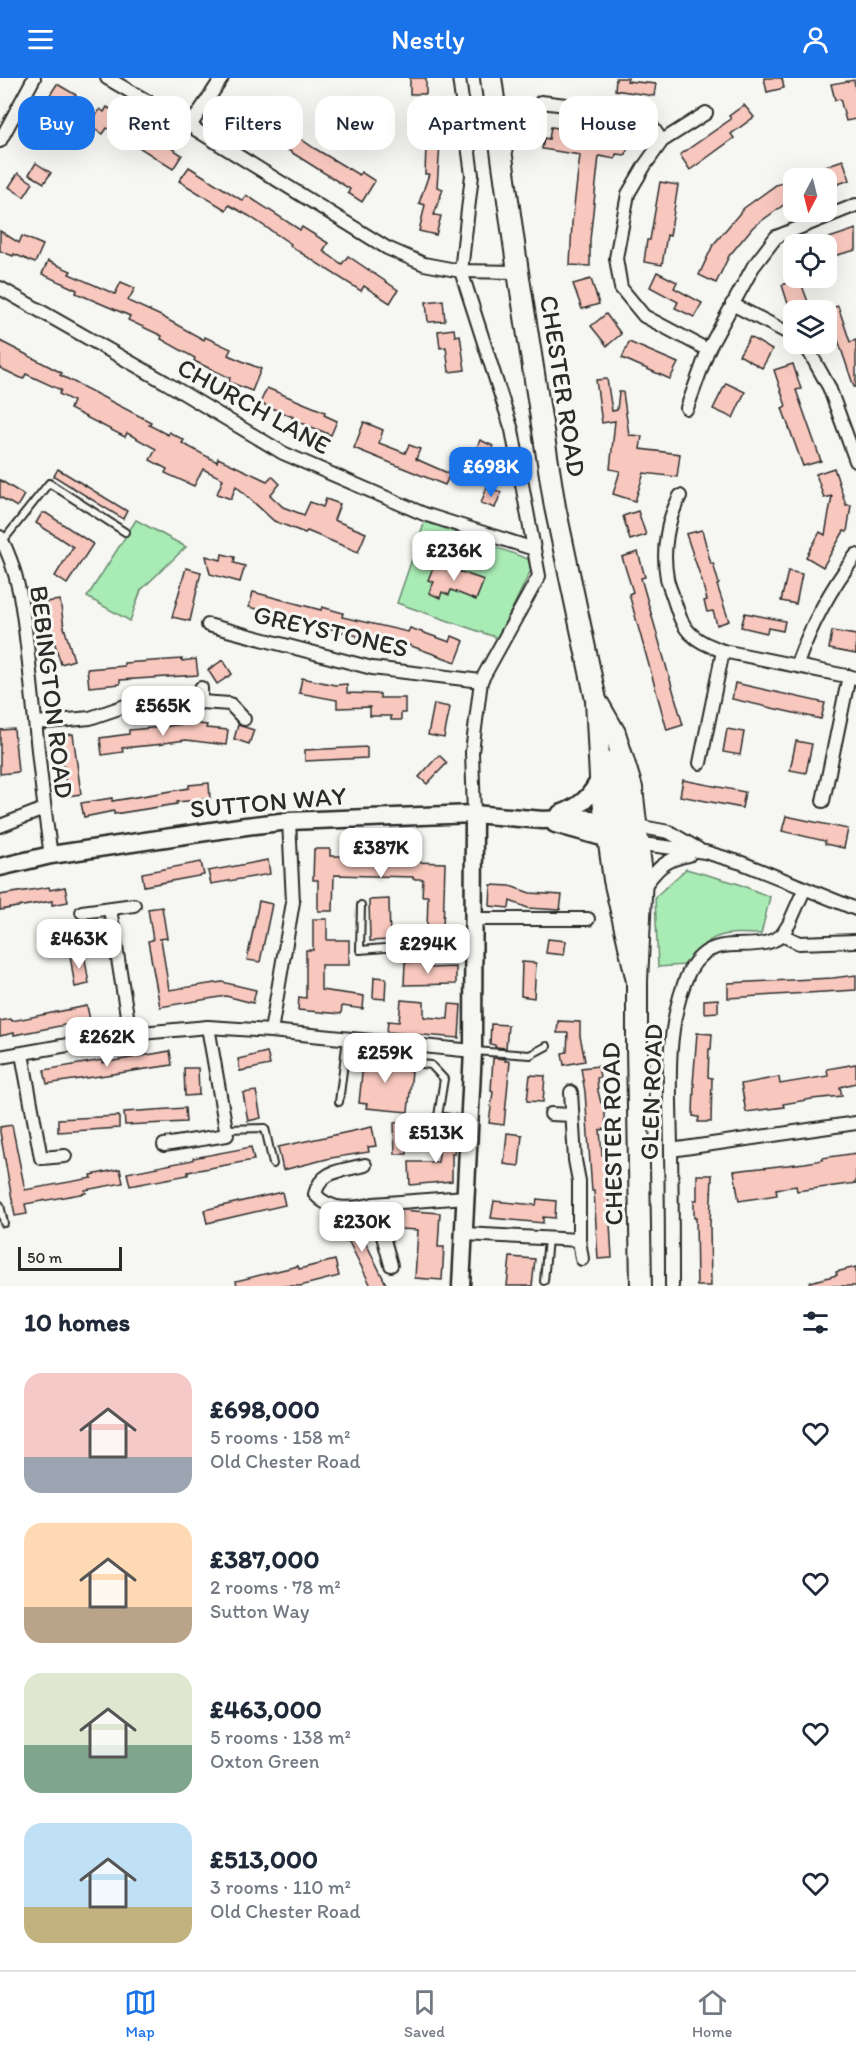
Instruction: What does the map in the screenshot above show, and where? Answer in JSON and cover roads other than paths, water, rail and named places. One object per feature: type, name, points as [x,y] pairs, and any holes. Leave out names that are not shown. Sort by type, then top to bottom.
[{"type":"main road","name":"CHESTER ROAD","points":[[491,78],[518,272],[555,507],[596,700],[600,778],[642,875],[637,981],[642,1286]]},
{"type":"main road","name":"CHESTER ROAD","points":[[596,700],[615,733],[632,788],[614,880],[637,981]]},
{"type":"main road","name":"SUTTON WAY","points":[[543,820],[577,808],[595,790],[600,778]]},
{"type":"main road","name":"SUTTON WAY","points":[[0,867],[51,855],[289,821],[474,814],[543,820],[623,832]]},
{"type":"main road","points":[[461,1286],[473,1051],[474,814]]},
{"type":"street","points":[[0,141],[34,78]]},
{"type":"street","points":[[107,78],[138,96]]},
{"type":"street","points":[[191,124],[222,78]]},
{"type":"street","points":[[459,78],[472,175],[461,271],[512,430],[539,576],[481,681],[472,752],[474,814]]},
{"type":"street","points":[[547,103],[632,113],[648,121],[662,141]]},
{"type":"street","points":[[706,113],[662,141],[645,165],[628,194],[616,258],[621,288],[644,316],[708,350]]},
{"type":"street","points":[[191,127],[387,248],[424,264],[461,271],[518,272]]},
{"type":"street","points":[[687,408],[708,350],[753,267],[776,237],[856,205]]},
{"type":"street","name":"CHURCH LANE","points":[[0,288],[282,453],[424,514],[534,549]]},
{"type":"street","points":[[732,304],[783,330]]},
{"type":"street","points":[[811,354],[829,387],[856,461]]},
{"type":"street","points":[[680,496],[672,510],[668,532],[667,579],[685,627],[702,643],[723,651],[797,664],[852,677],[823,801]]},
{"type":"street","name":"BEBINGTON ROAD","points":[[1,539],[11,560],[20,597],[51,855]]},
{"type":"street","points":[[797,664],[808,635],[834,588],[856,555]]},
{"type":"street","name":"GREYSTONES","points":[[208,625],[372,668],[481,681]]},
{"type":"street","points":[[700,763],[723,651]]},
{"type":"street","points":[[201,688],[201,702]]},
{"type":"street","points":[[36,723],[90,718],[131,705],[163,704],[189,708],[201,702],[230,704],[244,719]]},
{"type":"street","points":[[0,826],[44,809]]},
{"type":"street","points":[[271,1031],[293,902],[289,821]]},
{"type":"street","points":[[623,832],[669,832],[705,852]]},
{"type":"street","points":[[623,832],[742,863],[804,890],[856,909]]},
{"type":"street","points":[[641,891],[654,873],[667,861],[675,857],[705,852]]},
{"type":"street","points":[[804,890],[782,935],[799,943],[856,941]]},
{"type":"street","points":[[82,912],[134,905]]},
{"type":"street","points":[[110,909],[130,1034]]},
{"type":"street","points":[[473,919],[588,919]]},
{"type":"street","name":"GLEN ROAD","points":[[672,1286],[669,1070],[671,1034],[679,1000],[689,970],[700,957],[713,948],[732,944],[769,942],[782,935]]},
{"type":"street","points":[[164,1145],[227,1134],[208,1027]]},
{"type":"street","points":[[0,1057],[130,1034],[208,1027],[473,1051]]},
{"type":"street","points":[[22,1054],[41,1158],[65,1156]]},
{"type":"street","points":[[571,1092],[575,1160],[579,1181],[579,1240],[582,1259]]},
{"type":"street","points":[[552,1114],[572,1115]]},
{"type":"street","points":[[671,1150],[856,1123]]},
{"type":"street","points":[[365,1165],[326,1175],[318,1183],[315,1194],[320,1201],[330,1206],[357,1208],[374,1204],[466,1197]]},
{"type":"street","points":[[374,1204],[391,1265]]},
{"type":"street","points":[[465,1234],[579,1240]]},
{"type":"lane","points":[[1,539],[49,483],[125,532]]},
{"type":"lane","points":[[361,904],[360,950],[473,941]]},
{"type":"lane","points":[[339,1102],[347,1039]]},
{"type":"lane","points":[[473,1051],[530,1055],[547,1046]]},
{"type":"lane","points":[[404,1062],[431,1065],[444,1078],[438,1116],[468,1121]]},
{"type":"lane","points":[[226,1129],[265,1128],[273,1164]]},
{"type":"lane","points":[[0,1205],[4,1223]]},
{"type":"lane","points":[[544,1281],[548,1238]]}]
